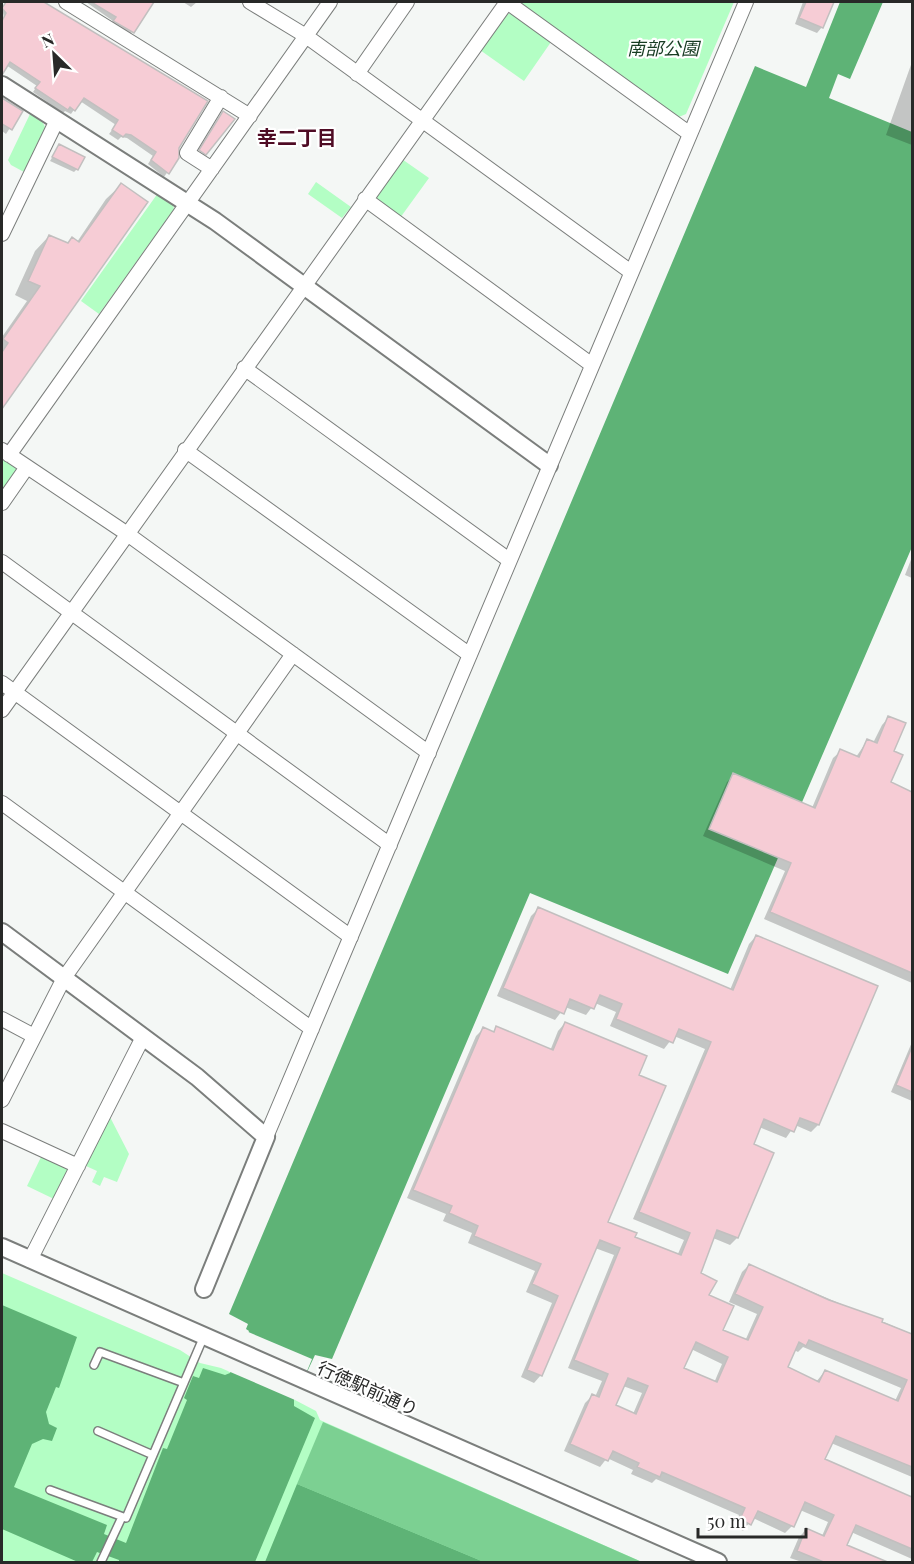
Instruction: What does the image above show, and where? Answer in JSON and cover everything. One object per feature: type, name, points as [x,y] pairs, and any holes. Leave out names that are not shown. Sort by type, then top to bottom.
[{"type":"street","points":[[66,2],[250,116]]},
{"type":"street","points":[[250,2],[306,36],[631,272]]},
{"type":"street","points":[[330,2],[212,169],[5,452],[126,533],[429,753]]},
{"type":"street","points":[[357,74],[407,2]]},
{"type":"street","points":[[2,710],[185,450],[507,2],[690,134]]},
{"type":"street","points":[[204,1289],[549,465],[746,2]]},
{"type":"street","points":[[2,85],[186,202],[549,465]]},
{"type":"street","points":[[212,169],[187,153],[221,97]]},
{"type":"street","points":[[2,234],[57,120]]},
{"type":"street","points":[[365,199],[592,364]]},
{"type":"street","points":[[244,368],[509,560]]},
{"type":"street","points":[[185,450],[470,655]]},
{"type":"street","points":[[2,503],[27,467]]},
{"type":"street","points":[[2,562],[390,845]]},
{"type":"street","points":[[2,1100],[64,978],[293,654]]},
{"type":"street","points":[[2,683],[351,938]]},
{"type":"street","points":[[2,803],[312,1029]]},
{"type":"street","points":[[2,932],[197,1077],[266,1137]]},
{"type":"street","points":[[2,1019],[34,1036]]},
{"type":"street","points":[[30,1260],[143,1037]]},
{"type":"street","points":[[2,1131],[78,1166]]},
{"type":"street","name":"行徳駅前通り","points":[[2,1247],[718,1563]]},
{"type":"lane","points":[[50,1490],[126,1518],[204,1336]]},
{"type":"lane","points":[[94,1365],[100,1352],[184,1383]]},
{"type":"lane","points":[[98,1431],[153,1455]]},
{"type":"lane","points":[[102,1560],[122,1517]]},
{"type":"green space","name":"南部公園","points":[[519,2],[734,2],[686,114],[679,117]]},
{"type":"green space","points":[[511,13],[551,42],[524,81],[480,50],[505,15]]},
{"type":"green space","points":[[30,114],[41,119],[45,127],[24,172],[11,165],[8,160]]},
{"type":"green space","points":[[399,157],[429,178],[400,218],[375,200],[374,193]]},
{"type":"green space","points":[[316,182],[351,207],[342,218],[308,194]]},
{"type":"green space","points":[[158,193],[172,201],[174,209],[99,314],[81,301]]},
{"type":"green space","points":[[2,458],[15,467],[18,473],[2,495]]},
{"type":"green space","points":[[110,1117],[129,1154],[117,1182],[104,1177],[100,1186],[92,1182],[97,1171],[86,1166]]},
{"type":"green space","points":[[42,1155],[69,1168],[54,1199],[27,1186]]},
{"type":"green space","points":[[2,1273],[180,1350],[200,1363],[221,1368],[295,1400],[316,1411],[320,1420],[642,1562],[2,1562]]},
{"type":"shaded area","points":[[840,2],[883,2],[850,79],[838,74],[829,98],[912,132],[912,547],[728,974],[530,893],[332,1359],[315,1355],[294,1400],[294,1406],[315,1418],[255,1562],[119,1562],[119,1560],[97,1552],[92,1562],[78,1562],[2,1529],[2,1305],[77,1337],[59,1388],[56,1387],[46,1412],[49,1424],[57,1428],[52,1441],[43,1439],[32,1444],[14,1487],[107,1525],[104,1534],[126,1543],[163,1448],[167,1449],[187,1400],[184,1398],[193,1376],[199,1378],[203,1368],[225,1375],[230,1373],[249,1331],[246,1329],[248,1324],[229,1314],[755,66],[806,87]]},
{"type":"shaded area","points":[[323,1422],[642,1562],[484,1562],[297,1484]]},
{"type":"shaded area","points":[[297,1484],[484,1562],[265,1562]]},
{"type":"pier","points":[[246,1331],[312,1359],[295,1400],[228,1371]]},
{"type":"building","points":[[6,2],[44,2],[208,101],[179,148],[179,158],[169,174],[151,160],[156,152],[131,135],[126,134],[123,137],[112,130],[118,120],[84,98],[75,111],[70,107],[68,110],[35,88],[40,82],[10,62],[2,75],[2,21],[6,13],[2,8]]},
{"type":"building","points":[[91,2],[154,2],[134,33],[113,21],[116,17]]},
{"type":"building","points":[[806,2],[834,2],[823,28],[799,18]]},
{"type":"building","points":[[2,98],[23,111],[12,130],[2,124]]},
{"type":"building","points":[[223,111],[235,119],[206,155],[199,150]]},
{"type":"building","points":[[59,144],[85,157],[78,170],[52,157]]},
{"type":"building","points":[[121,183],[148,202],[2,409],[2,352],[8,343],[3,339],[40,286],[28,281],[49,235],[68,243],[72,237],[79,242]]},
{"type":"building","points":[[888,716],[906,723],[894,751],[903,755],[891,782],[912,792],[912,973],[770,912],[791,863],[709,829],[733,773],[815,808],[840,749],[859,757],[867,739],[877,743]]},
{"type":"building","points":[[538,907],[733,990],[756,935],[878,986],[819,1125],[800,1118],[794,1132],[764,1119],[754,1144],[774,1153],[738,1238],[717,1230],[701,1273],[717,1281],[709,1295],[734,1306],[723,1330],[748,1340],[763,1307],[735,1294],[749,1264],[829,1300],[883,1319],[882,1322],[912,1334],[912,1467],[836,1436],[825,1459],[912,1497],[912,1549],[856,1525],[847,1545],[890,1563],[826,1563],[797,1551],[806,1528],[824,1536],[834,1515],[805,1502],[794,1527],[758,1511],[751,1525],[740,1519],[745,1508],[662,1472],[660,1477],[637,1467],[639,1463],[613,1451],[608,1461],[570,1444],[592,1394],[599,1397],[608,1374],[574,1360],[620,1248],[600,1240],[542,1376],[527,1370],[558,1296],[532,1284],[541,1264],[474,1236],[478,1226],[449,1213],[452,1206],[413,1190],[483,1027],[494,1032],[496,1026],[553,1050],[565,1022],[647,1056],[639,1075],[666,1086],[608,1222],[637,1233],[635,1237],[681,1255],[690,1233],[639,1212],[711,1042],[679,1029],[673,1043],[616,1019],[622,1004],[600,995],[594,1009],[570,999],[564,1014],[503,988]],"holes":[[[809,1340],[907,1380],[898,1401],[825,1370],[819,1382],[788,1367],[799,1342],[806,1346]],[[696,1342],[728,1357],[717,1382],[684,1368]],[[628,1378],[648,1386],[636,1414],[616,1405]]]},
{"type":"building","points":[[912,1047],[912,1092],[896,1085]]},
{"type":"district","name":"幸二丁目","points":[[297,136]]}]
